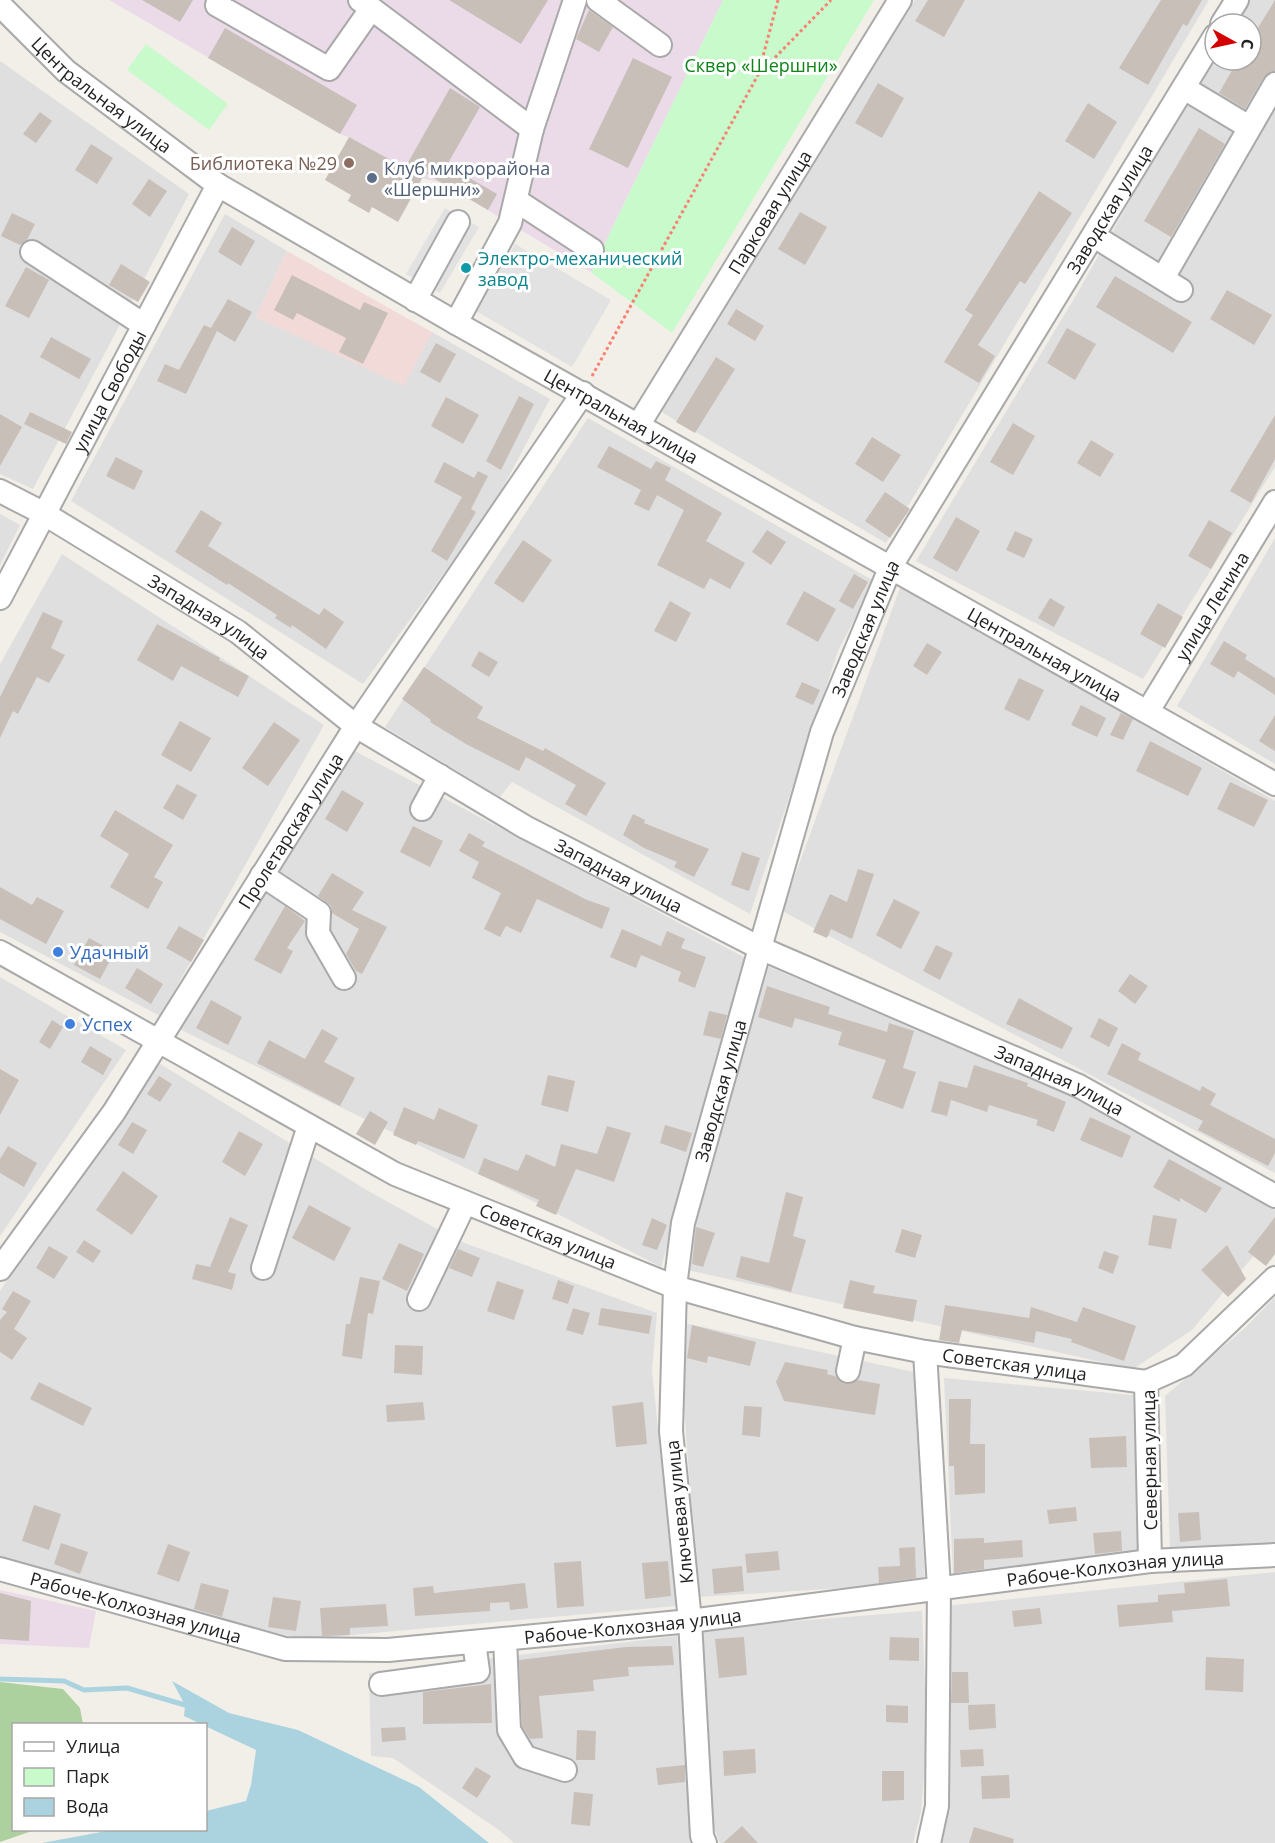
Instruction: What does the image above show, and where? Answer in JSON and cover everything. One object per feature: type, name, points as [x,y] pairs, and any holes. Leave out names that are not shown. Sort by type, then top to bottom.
[{"type":"street","points":[[220,0],[217,5],[329,69],[366,5],[532,129]]},
{"type":"street","points":[[456,323],[510,223],[517,201],[532,129],[575,0]]},
{"type":"street","points":[[598,0],[660,45]]},
{"type":"street","name":"Парковая улица","points":[[639,424],[900,0]]},
{"type":"street","name":"Центральная улица","points":[[0,5],[66,71],[218,185],[415,300],[1275,784]]},
{"type":"street","name":"Заводская улица","points":[[675,1287],[683,1223],[822,732],[891,566],[1203,56]]},
{"type":"street","points":[[1094,236],[1172,284],[1249,127],[1275,84]]},
{"type":"street","points":[[1184,88],[1249,127]]},
{"type":"street","name":"улица Свободы","points":[[0,598],[218,185]]},
{"type":"street","points":[[517,201],[592,250]]},
{"type":"street","points":[[415,300],[458,222]]},
{"type":"street","points":[[32,252],[144,325]]},
{"type":"street","name":"Пролетарская улица","points":[[0,1269],[114,1112],[356,726],[583,393]]},
{"type":"street","name":"Западная улица","points":[[0,491],[43,513],[238,632],[356,726],[525,827],[760,948],[1079,1086],[1275,1196]]},
{"type":"street","name":"улица Ленина","points":[[1148,711],[1275,502]]},
{"type":"street","points":[[422,809],[440,776]]},
{"type":"street","points":[[262,875],[319,913],[318,933],[344,978]]},
{"type":"street","name":"Советская улица","points":[[0,952],[395,1174],[675,1287],[855,1338],[925,1352],[1146,1382]]},
{"type":"street","points":[[263,1268],[309,1126]]},
{"type":"street","points":[[418,1299],[465,1203]]},
{"type":"street","name":"Северная улица","points":[[1150,1561],[1146,1382],[1184,1365],[1275,1278]]},
{"type":"street","name":"Ключевая улица","points":[[675,1287],[671,1431],[690,1621],[702,1836],[705,1843]]},
{"type":"street","points":[[848,1371],[855,1338]]},
{"type":"street","points":[[925,1352],[939,1588],[937,1806],[929,1843]]},
{"type":"street","name":"Рабоче-Колхозная улица","points":[[0,1569],[285,1649],[388,1650],[690,1621],[1150,1561],[1275,1555]]},
{"type":"street","points":[[505,1639],[509,1730],[525,1757],[565,1770]]},
{"type":"street","points":[[381,1684],[477,1671],[474,1642]]},
{"type":"path","points":[[583,393],[758,75],[778,0]]},
{"type":"path","points":[[758,75],[831,0]]},
{"type":"shaded area","points":[[109,0],[723,0],[591,272],[442,183],[422,178],[340,134]]},
{"type":"shaded area","points":[[915,0],[1209,0],[886,543],[658,410]]},
{"type":"shaded area","points":[[1244,0],[1275,0],[1275,467],[1143,679],[916,561],[1075,297],[1203,72],[1263,72],[1263,12],[1238,12]]},
{"type":"shaded area","points":[[0,61],[189,194],[33,489],[0,474]]},
{"type":"shaded area","points":[[445,208],[479,227],[440,293],[406,274]]},
{"type":"shaded area","points":[[225,214],[287,251],[256,317],[404,385],[432,332],[550,399],[493,506],[363,684],[71,501]]},
{"type":"shaded area","points":[[515,244],[611,300],[572,367],[476,311]]},
{"type":"shaded area","points":[[287,251],[432,332],[404,386],[256,317]]},
{"type":"shaded area","points":[[588,418],[874,581],[838,651],[750,914],[512,782],[500,797],[385,727]]},
{"type":"shaded area","points":[[0,514],[20,525],[0,565]]},
{"type":"shaded area","points":[[1275,538],[1275,764],[1177,706]]},
{"type":"shaded area","points":[[62,554],[324,725],[160,1016],[0,932],[0,664]]},
{"type":"shaded area","points":[[901,585],[1275,801],[1275,1173],[782,911]]},
{"type":"shaded area","points":[[355,751],[751,961],[661,1267],[509,1189],[177,1028]]},
{"type":"shaded area","points":[[765,965],[1125,1119],[1275,1206],[1275,1230],[1192,1330],[1133,1369],[683,1269]]},
{"type":"shaded area","points":[[0,977],[126,1050],[0,1236]]},
{"type":"shaded area","points":[[157,1062],[370,1192],[459,1241],[657,1313],[652,1370],[676,1606],[307,1639],[244,1627],[0,1557],[0,1291]]},
{"type":"shaded area","points":[[1275,1297],[1275,1543],[1170,1549],[1165,1396],[1246,1327]]},
{"type":"shaded area","points":[[684,1323],[914,1372],[925,1583],[698,1597],[681,1364]]},
{"type":"shaded area","points":[[944,1378],[1133,1395],[1139,1555],[953,1575]]},
{"type":"shaded area","points":[[1275,1572],[1275,1843],[938,1843],[944,1606]]},
{"type":"shaded area","points":[[0,1590],[96,1611],[89,1648],[0,1644]]},
{"type":"shaded area","points":[[922,1611],[927,1739],[921,1812],[913,1843],[720,1843],[708,1814],[698,1629]]},
{"type":"shaded area","points":[[677,1636],[695,1843],[514,1843],[499,1830],[393,1758],[371,1756],[369,1673]]},
{"type":"green space","name":"Сквер «Шершни»","points":[[723,0],[874,0],[672,333],[591,272]]},
{"type":"green space","points":[[146,44],[228,104],[209,130],[127,70]]},
{"type":"green space","points":[[0,1682],[63,1689],[80,1708],[83,1723],[12,1723],[12,1831],[32,1831],[0,1842]]},
{"type":"water","points":[[172,1681],[229,1713],[298,1730],[419,1787],[489,1843],[42,1843],[107,1831],[207,1831],[207,1811],[246,1801],[251,1785],[256,1750],[207,1727],[207,1723],[199,1723],[184,1716],[185,1705]]},
{"type":"building","points":[[142,0],[193,0],[180,22]]},
{"type":"building","points":[[449,0],[548,0],[521,44]]},
{"type":"building","points":[[928,0],[965,0],[944,37],[915,21]]},
{"type":"building","points":[[1161,0],[1202,0],[1187,26],[1183,24],[1148,85],[1119,68]]},
{"type":"building","points":[[1275,0],[1275,71],[1264,77],[1245,109],[1219,93],[1231,72],[1263,72],[1263,20]]},
{"type":"building","points":[[589,10],[613,27],[599,52],[576,39]]},
{"type":"building","points":[[225,28],[357,105],[340,134],[208,58]]},
{"type":"building","points":[[633,58],[672,77],[628,168],[589,149]]},
{"type":"building","points":[[878,83],[904,98],[882,138],[855,123]]},
{"type":"building","points":[[450,88],[480,107],[447,165],[497,194],[488,210],[425,173],[398,222],[372,207],[369,213],[348,201],[351,195],[325,180],[349,137],[405,168]]},
{"type":"building","points":[[1088,103],[1117,122],[1094,159],[1065,141]]},
{"type":"building","points":[[40,112],[52,121],[36,143],[23,134]]},
{"type":"building","points":[[1199,128],[1225,144],[1171,237],[1144,221]]},
{"type":"building","points":[[91,144],[113,158],[97,184],[75,170]]},
{"type":"building","points":[[149,179],[167,191],[150,217],[132,204]]},
{"type":"building","points":[[1039,191],[1072,213],[1025,284],[1020,281],[978,345],[995,356],[979,383],[944,362],[973,315],[965,310]]},
{"type":"building","points":[[800,212],[827,227],[805,265],[778,249]]},
{"type":"building","points":[[12,213],[35,224],[27,240],[20,245],[1,236]]},
{"type":"building","points":[[232,227],[255,241],[241,266],[218,252]]},
{"type":"building","points":[[121,264],[150,282],[138,302],[109,285]]},
{"type":"building","points":[[26,267],[49,280],[29,318],[5,306]]},
{"type":"building","points":[[292,275],[360,310],[364,302],[388,313],[363,364],[339,352],[346,338],[297,313],[293,320],[274,310]]},
{"type":"building","points":[[1115,276],[1192,322],[1173,353],[1096,307]]},
{"type":"building","points":[[1227,290],[1272,315],[1254,345],[1210,319]]},
{"type":"building","points":[[228,299],[252,312],[235,342],[217,331],[186,394],[157,381],[165,364],[179,370],[204,325],[211,328]]},
{"type":"building","points":[[736,309],[764,326],[755,341],[727,324]]},
{"type":"building","points":[[1067,328],[1096,344],[1075,380],[1047,363]]},
{"type":"building","points":[[51,337],[91,359],[79,379],[40,357]]},
{"type":"building","points":[[436,343],[456,354],[440,383],[420,372]]},
{"type":"building","points":[[716,357],[735,369],[695,433],[676,422]]},
{"type":"building","points":[[519,396],[534,404],[501,470],[486,461]]},
{"type":"building","points":[[446,397],[479,415],[463,444],[431,426]]},
{"type":"building","points":[[30,412],[72,432],[66,444],[24,424]]},
{"type":"building","points":[[0,414],[22,427],[0,466]]},
{"type":"building","points":[[1275,415],[1275,459],[1251,503],[1230,491]]},
{"type":"building","points":[[1013,423],[1035,436],[1013,475],[990,462]]},
{"type":"building","points":[[872,437],[901,455],[883,482],[855,464]]},
{"type":"building","points":[[1091,440],[1114,454],[1100,477],[1077,463]]},
{"type":"building","points":[[609,446],[651,469],[656,461],[671,468],[665,480],[722,513],[706,541],[745,563],[730,589],[710,578],[704,589],[657,565],[684,510],[657,495],[649,511],[634,504],[641,490],[597,467]]},
{"type":"building","points":[[116,457],[143,471],[134,490],[106,476]]},
{"type":"building","points":[[444,462],[474,478],[478,471],[488,476],[471,509],[476,512],[447,561],[431,551],[462,497],[434,482]]},
{"type":"building","points":[[885,492],[910,509],[890,538],[865,521]]},
{"type":"building","points":[[201,510],[222,523],[208,546],[319,615],[324,608],[344,622],[326,649],[292,625],[291,628],[275,618],[277,615],[228,583],[227,585],[175,552]]},
{"type":"building","points":[[956,517],[980,531],[957,572],[933,558]]},
{"type":"building","points":[[1209,520],[1232,533],[1211,569],[1188,556]]},
{"type":"building","points":[[767,530],[786,542],[771,565],[752,552]]},
{"type":"building","points":[[1015,531],[1033,539],[1024,558],[1006,550]]},
{"type":"building","points":[[523,540],[552,560],[523,603],[494,583]]},
{"type":"building","points":[[854,574],[868,582],[853,609],[839,601]]},
{"type":"building","points":[[804,591],[836,609],[818,642],[786,624]]},
{"type":"building","points":[[1050,598],[1065,607],[1054,627],[1038,618]]},
{"type":"building","points":[[670,601],[691,613],[676,642],[654,631]]},
{"type":"building","points":[[1158,603],[1183,617],[1165,648],[1140,634]]},
{"type":"building","points":[[43,612],[63,621],[51,648],[65,655],[49,683],[37,677],[18,714],[13,711],[0,738],[0,697]]},
{"type":"building","points":[[157,624],[249,676],[238,697],[181,666],[173,681],[137,660]]},
{"type":"building","points":[[1224,641],[1247,655],[1245,659],[1275,678],[1275,695],[1238,671],[1234,678],[1210,664]]},
{"type":"building","points":[[927,643],[942,652],[927,675],[913,666]]},
{"type":"building","points":[[479,651],[498,662],[489,677],[471,666]]},
{"type":"building","points":[[424,667],[483,707],[477,718],[543,751],[545,748],[606,783],[586,816],[565,804],[576,785],[526,757],[519,771],[466,744],[430,722],[431,720],[402,699]]},
{"type":"building","points":[[1019,678],[1044,690],[1029,721],[1004,709]]},
{"type":"building","points":[[802,682],[820,690],[813,705],[795,697]]},
{"type":"building","points":[[1081,705],[1106,718],[1097,737],[1071,725]]},
{"type":"building","points":[[1121,713],[1133,719],[1123,740],[1110,735]]},
{"type":"building","points":[[1275,715],[1275,751],[1259,741]]},
{"type":"building","points":[[180,721],[211,738],[191,772],[161,755]]},
{"type":"building","points":[[274,722],[300,740],[268,786],[242,768]]},
{"type":"building","points":[[1150,741],[1202,768],[1188,796],[1136,771]]},
{"type":"building","points":[[1230,782],[1268,800],[1254,827],[1217,809]]},
{"type":"building","points":[[177,784],[197,795],[183,820],[163,808]]},
{"type":"building","points":[[342,790],[364,803],[347,832],[325,819]]},
{"type":"building","points":[[115,810],[173,845],[154,877],[163,882],[148,909],[110,887],[129,854],[100,836]]},
{"type":"building","points":[[633,814],[645,820],[644,823],[709,849],[694,877],[674,867],[677,862],[644,848],[623,835]]},
{"type":"building","points":[[413,826],[443,841],[430,867],[400,852]]},
{"type":"building","points":[[469,833],[485,842],[482,846],[587,900],[610,908],[602,929],[537,899],[521,933],[506,926],[500,937],[484,929],[501,893],[472,878],[479,862],[459,851]]},
{"type":"building","points":[[742,852],[760,858],[749,891],[731,885]]},
{"type":"building","points":[[858,869],[874,874],[852,939],[831,929],[827,938],[813,932],[830,894],[847,902]]},
{"type":"building","points":[[332,873],[364,892],[352,910],[387,927],[362,974],[356,971],[346,954],[359,929],[332,913],[331,906],[318,896]]},
{"type":"building","points":[[0,887],[32,905],[37,897],[64,911],[46,944],[0,919]]},
{"type":"building","points":[[894,899],[920,912],[901,949],[876,935]]},
{"type":"building","points":[[285,906],[305,921],[287,948],[293,951],[281,974],[254,960]]},
{"type":"building","points":[[179,926],[204,940],[191,962],[166,948]]},
{"type":"building","points":[[622,929],[661,946],[667,931],[685,939],[681,948],[706,957],[695,988],[678,981],[681,972],[641,955],[636,968],[610,957]]},
{"type":"building","points":[[89,938],[115,952],[100,979],[74,965]]},
{"type":"building","points":[[936,945],[953,953],[940,980],[923,971]]},
{"type":"building","points":[[137,968],[163,984],[151,1004],[125,988]]},
{"type":"building","points":[[1130,974],[1148,986],[1135,1004],[1118,991]]},
{"type":"building","points":[[767,986],[830,1007],[828,1014],[887,1032],[889,1023],[914,1031],[903,1068],[916,1072],[903,1109],[872,1098],[886,1060],[838,1045],[842,1032],[795,1018],[792,1028],[758,1017]]},
{"type":"building","points":[[1019,998],[1073,1028],[1062,1049],[1006,1024]]},
{"type":"building","points":[[211,1000],[242,1017],[228,1045],[196,1028]]},
{"type":"building","points":[[709,1011],[727,1015],[721,1039],[703,1035]]},
{"type":"building","points":[[1099,1018],[1118,1028],[1109,1047],[1090,1037]]},
{"type":"building","points":[[52,1020],[63,1027],[50,1049],[39,1042]]},
{"type":"building","points":[[322,1029],[338,1038],[324,1062],[355,1078],[340,1106],[257,1063],[269,1040],[305,1059]]},
{"type":"building","points":[[1122,1043],[1141,1053],[1138,1060],[1200,1091],[1202,1086],[1216,1094],[1210,1105],[1275,1139],[1275,1153],[1268,1166],[1198,1130],[1203,1121],[1107,1074]]},
{"type":"building","points":[[90,1046],[112,1059],[103,1075],[81,1062]]},
{"type":"building","points":[[974,1065],[1028,1083],[1027,1086],[1066,1102],[1054,1132],[1036,1125],[1038,1120],[989,1105],[987,1112],[951,1100],[947,1116],[931,1112],[939,1081],[967,1088]]},
{"type":"building","points":[[0,1069],[19,1080],[0,1115]]},
{"type":"building","points":[[548,1075],[575,1081],[568,1112],[541,1105]]},
{"type":"building","points":[[159,1076],[172,1084],[160,1102],[147,1094]]},
{"type":"building","points":[[404,1107],[434,1120],[439,1108],[478,1125],[464,1159],[418,1141],[416,1145],[393,1135]]},
{"type":"building","points":[[370,1111],[388,1122],[375,1145],[356,1134]]},
{"type":"building","points":[[1090,1117],[1131,1136],[1122,1158],[1080,1140]]},
{"type":"building","points":[[132,1122],[147,1130],[133,1154],[118,1145]]},
{"type":"building","points":[[665,1125],[692,1133],[686,1152],[660,1143]]},
{"type":"building","points":[[607,1126],[631,1133],[614,1182],[576,1169],[556,1215],[536,1206],[539,1200],[478,1174],[484,1158],[518,1171],[526,1154],[555,1167],[561,1144],[597,1154]]},
{"type":"building","points":[[239,1131],[263,1144],[245,1176],[222,1162]]},
{"type":"building","points":[[8,1146],[37,1163],[24,1187],[0,1173],[0,1159]]},
{"type":"building","points":[[1169,1159],[1222,1188],[1206,1213],[1180,1198],[1180,1202],[1153,1187]]},
{"type":"building","points":[[123,1171],[158,1196],[132,1235],[96,1210]]},
{"type":"building","points":[[786,1192],[803,1197],[793,1236],[806,1240],[791,1292],[736,1277],[741,1256],[769,1263]]},
{"type":"building","points":[[309,1205],[351,1228],[334,1261],[292,1238]]},
{"type":"building","points":[[1153,1215],[1177,1219],[1171,1249],[1148,1245]]},
{"type":"building","points":[[230,1217],[248,1225],[228,1272],[236,1274],[232,1290],[192,1279],[196,1264],[210,1267]]},
{"type":"building","points":[[1275,1217],[1275,1254],[1266,1266],[1248,1252]]},
{"type":"building","points":[[652,1218],[667,1225],[657,1250],[642,1245]]},
{"type":"building","points":[[696,1227],[715,1233],[703,1267],[692,1264]]},
{"type":"building","points":[[902,1229],[922,1235],[915,1258],[895,1252]]},
{"type":"building","points":[[84,1240],[101,1251],[93,1263],[76,1252]]},
{"type":"building","points":[[399,1243],[424,1254],[407,1291],[382,1279]]},
{"type":"building","points":[[1227,1245],[1246,1279],[1228,1297],[1201,1270]]},
{"type":"building","points":[[49,1246],[68,1257],[54,1279],[36,1268]]},
{"type":"building","points":[[458,1249],[480,1258],[472,1277],[449,1268]]},
{"type":"building","points":[[1104,1251],[1119,1256],[1113,1274],[1098,1268]]},
{"type":"building","points":[[360,1277],[380,1281],[373,1314],[368,1313],[362,1359],[342,1356],[346,1324],[350,1324]]},
{"type":"building","points":[[558,1280],[574,1286],[568,1304],[552,1299]]},
{"type":"building","points":[[850,1280],[875,1286],[873,1293],[917,1300],[913,1322],[843,1308]]},
{"type":"building","points":[[497,1281],[524,1290],[514,1320],[487,1311]]},
{"type":"building","points":[[13,1291],[31,1301],[14,1329],[27,1338],[12,1360],[0,1352],[0,1320],[7,1312],[2,1309]]},
{"type":"building","points":[[945,1305],[1029,1318],[1031,1307],[1077,1322],[1083,1307],[1136,1326],[1124,1361],[1071,1342],[1072,1339],[1036,1331],[1034,1343],[962,1330],[959,1343],[939,1340]]},
{"type":"building","points":[[573,1308],[590,1313],[583,1335],[566,1330]]},
{"type":"building","points":[[601,1308],[652,1316],[649,1334],[598,1325]]},
{"type":"building","points":[[692,1325],[756,1342],[750,1366],[708,1356],[707,1363],[687,1358]]},
{"type":"building","points":[[395,1345],[423,1346],[422,1375],[394,1373]]},
{"type":"building","points":[[785,1362],[828,1370],[827,1374],[835,1376],[845,1384],[858,1380],[880,1384],[875,1415],[784,1401],[776,1382]]},
{"type":"building","points":[[39,1382],[92,1408],[83,1426],[30,1399]]},
{"type":"building","points":[[949,1399],[971,1399],[970,1444],[985,1444],[985,1493],[955,1495],[954,1466],[949,1466]]},
{"type":"building","points":[[423,1402],[425,1420],[387,1422],[386,1405]]},
{"type":"building","points":[[643,1402],[647,1444],[616,1447],[612,1406]]},
{"type":"building","points":[[744,1406],[762,1407],[760,1437],[742,1435]]},
{"type":"building","points":[[1126,1436],[1127,1467],[1091,1468],[1089,1438]]},
{"type":"building","points":[[34,1505],[61,1514],[49,1550],[22,1541]]},
{"type":"building","points":[[1076,1507],[1077,1521],[1049,1524],[1047,1510]]},
{"type":"building","points":[[1199,1512],[1201,1540],[1180,1542],[1178,1513]]},
{"type":"building","points":[[1121,1531],[1122,1551],[1095,1554],[1093,1533]]},
{"type":"building","points":[[984,1538],[984,1543],[1022,1540],[1023,1557],[984,1560],[984,1569],[954,1573],[954,1539]]},
{"type":"building","points":[[61,1543],[88,1552],[80,1574],[54,1564]]},
{"type":"building","points":[[168,1544],[190,1552],[179,1582],[157,1574]]},
{"type":"building","points":[[915,1547],[916,1578],[879,1583],[878,1567],[900,1566],[899,1548]]},
{"type":"building","points":[[778,1551],[780,1570],[747,1573],[745,1554]]},
{"type":"building","points":[[581,1561],[584,1606],[557,1608],[554,1563]]},
{"type":"building","points":[[668,1561],[671,1596],[645,1599],[642,1563]]},
{"type":"building","points":[[742,1566],[744,1591],[714,1594],[712,1569]]},
{"type":"building","points":[[1227,1579],[1230,1606],[1172,1611],[1173,1622],[1119,1627],[1117,1605],[1158,1602],[1158,1595],[1185,1593],[1184,1583]]},
{"type":"building","points":[[201,1583],[229,1590],[222,1617],[194,1609]]},
{"type":"building","points":[[525,1583],[528,1608],[510,1610],[509,1602],[490,1603],[490,1611],[415,1616],[413,1588],[433,1586],[434,1593]]},
{"type":"building","points":[[0,1593],[31,1601],[29,1641],[0,1639]]},
{"type":"building","points":[[273,1597],[301,1601],[296,1631],[268,1627]]},
{"type":"building","points":[[386,1604],[388,1626],[350,1628],[350,1635],[322,1636],[320,1608]]},
{"type":"building","points":[[1040,1608],[1042,1624],[1014,1627],[1012,1611]]},
{"type":"building","points":[[744,1637],[747,1675],[719,1678],[715,1639]]},
{"type":"building","points":[[890,1637],[919,1638],[919,1661],[889,1660]]},
{"type":"building","points":[[672,1646],[674,1665],[628,1667],[629,1676],[593,1680],[594,1691],[539,1696],[543,1738],[530,1739],[522,1726],[519,1660],[626,1647]]},
{"type":"building","points":[[1206,1657],[1244,1659],[1243,1692],[1205,1690]]},
{"type":"building","points":[[952,1672],[968,1672],[969,1703],[951,1703]]},
{"type":"building","points":[[491,1684],[492,1723],[423,1724],[423,1692]]},
{"type":"building","points":[[995,1704],[996,1728],[969,1730],[968,1705]]},
{"type":"building","points":[[886,1705],[908,1706],[908,1723],[886,1722]]},
{"type":"building","points":[[405,1727],[406,1740],[382,1742],[381,1728]]},
{"type":"building","points":[[577,1730],[596,1731],[595,1760],[576,1760]]},
{"type":"building","points":[[755,1749],[756,1773],[724,1776],[723,1751]]},
{"type":"building","points":[[983,1749],[984,1766],[961,1767],[960,1750]]},
{"type":"building","points":[[685,1765],[685,1782],[658,1785],[656,1768]]},
{"type":"building","points":[[476,1767],[491,1776],[477,1798],[462,1788]]},
{"type":"building","points":[[882,1771],[904,1771],[904,1800],[882,1801]]},
{"type":"building","points":[[1009,1775],[1010,1798],[982,1799],[981,1776]]},
{"type":"building","points":[[574,1792],[593,1794],[590,1826],[571,1824]]},
{"type":"building","points":[[742,1826],[758,1843],[723,1843]]},
{"type":"building","points":[[974,1827],[1014,1839],[1013,1843],[969,1843]]},
{"type":"waterway","points":[[0,1679],[64,1681],[84,1690],[127,1688],[185,1705]]},
{"type":"place","name":"Библиотека №29","points":[[349,163]]},
{"type":"place","name":"Клуб микрорайона «Шершни»","points":[[372,178]]},
{"type":"place","name":"Электро-механический завод","points":[[466,268]]},
{"type":"place","name":"Удачный","points":[[58,952]]},
{"type":"place","name":"Успех","points":[[70,1024]]}]
